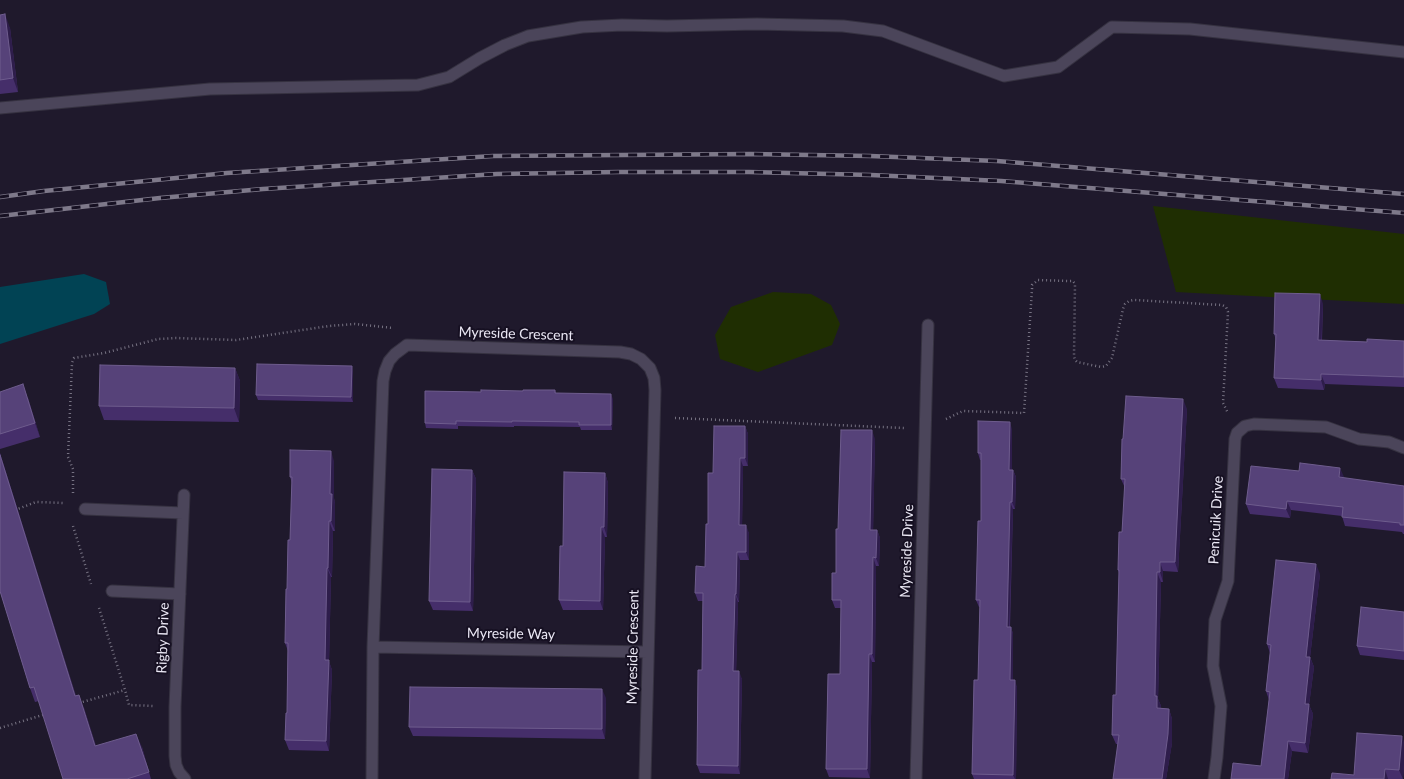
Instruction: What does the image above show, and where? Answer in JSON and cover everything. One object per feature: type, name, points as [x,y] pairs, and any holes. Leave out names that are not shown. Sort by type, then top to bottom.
[{"type":"street","points":[[0,108],[210,89],[418,85],[449,77],[505,45],[528,36],[582,27],[622,25],[667,26],[757,24],[843,26],[883,31],[1004,76],[1058,67],[1112,27],[1190,29],[1404,52]]},
{"type":"street","name":"Myreside Drive","points":[[916,779],[928,325]]},
{"type":"street","points":[[372,779],[373,647],[383,381],[384,371],[389,361],[395,354],[407,345]]},
{"type":"street","name":"Myreside Crescent","points":[[407,345],[620,352],[631,354],[641,359],[650,368],[654,378],[655,390],[645,779]]},
{"type":"street","points":[[1237,433],[1244,426],[1254,424],[1326,428],[1359,438],[1388,442],[1404,448]]},
{"type":"street","name":"Penicuik Drive","points":[[1214,779],[1221,706],[1213,666],[1215,620],[1228,581],[1235,439],[1237,433]]},
{"type":"street","name":"Rigby Drive","points":[[184,495],[175,707],[176,760],[179,772],[185,779]]},
{"type":"street","points":[[85,509],[183,513]]},
{"type":"street","points":[[112,591],[180,594]]},
{"type":"street","name":"Myreside Way","points":[[373,647],[648,652]]},
{"type":"path","points":[[654,417],[925,429],[963,411],[1024,413],[1032,285],[1038,280],[1046,280],[1073,281],[1075,284],[1075,360],[1077,362],[1101,367],[1106,366],[1112,358],[1123,308],[1125,304],[1130,301],[1222,305],[1226,307],[1228,312],[1223,403],[1237,433]]},
{"type":"path","points":[[72,496],[73,469],[68,457],[72,363],[74,358],[104,353],[158,339],[176,338],[236,340],[329,326],[355,324],[383,326],[407,331],[407,345]]},
{"type":"path","points":[[14,511],[36,502],[72,503]]},
{"type":"path","points":[[73,521],[73,526],[92,586]]},
{"type":"path","points":[[96,601],[129,705],[175,707]]},
{"type":"path","points":[[74,705],[125,690]]},
{"type":"path","points":[[0,728],[51,712]]},
{"type":"green space","points":[[1153,206],[1404,234],[1404,304],[1176,292]]},
{"type":"green space","points":[[773,292],[811,294],[831,305],[840,324],[832,345],[758,372],[720,359],[715,335],[731,307]]},
{"type":"water","points":[[84,274],[106,282],[110,304],[94,314],[0,344],[0,287]]},
{"type":"building","points":[[5,14],[13,78],[0,80],[0,15]]},
{"type":"building","points":[[1275,293],[1320,294],[1318,340],[1367,342],[1367,339],[1404,341],[1404,377],[1321,374],[1321,380],[1274,378],[1276,334],[1274,334]]},
{"type":"building","points":[[257,364],[352,366],[351,397],[256,395]]},
{"type":"building","points":[[100,365],[235,368],[234,408],[99,406]]},
{"type":"building","points":[[23,384],[35,423],[0,434],[0,392]]},
{"type":"building","points":[[481,390],[555,390],[555,393],[611,394],[611,425],[579,425],[579,422],[512,421],[456,421],[456,424],[425,423],[425,391],[481,392]]},
{"type":"building","points":[[1126,396],[1183,399],[1175,562],[1160,562],[1160,572],[1157,572],[1155,696],[1157,696],[1157,708],[1169,709],[1168,734],[1162,779],[1113,779],[1119,735],[1112,735],[1113,695],[1116,695],[1119,532],[1122,532],[1125,479],[1121,479],[1122,439]]},
{"type":"building","points":[[978,421],[1010,422],[1009,470],[1013,470],[1012,502],[1010,502],[1007,627],[1011,627],[1010,680],[1015,680],[1013,775],[972,774],[974,680],[978,680],[980,600],[976,600],[978,521],[981,521],[981,453],[978,453]]},
{"type":"building","points":[[714,426],[745,426],[745,458],[740,458],[739,525],[746,525],[746,552],[737,552],[733,671],[739,671],[738,766],[697,765],[698,670],[702,670],[703,593],[695,593],[696,566],[705,567],[706,524],[708,524],[708,473],[713,473]]},
{"type":"building","points":[[841,430],[872,430],[870,530],[877,530],[876,558],[873,557],[872,654],[869,654],[867,769],[826,769],[828,674],[840,674],[841,600],[832,600],[832,573],[836,573],[836,529],[838,529]]},
{"type":"building","points":[[290,450],[331,451],[330,494],[332,494],[327,568],[325,660],[329,660],[326,741],[285,740],[288,643],[285,643],[286,589],[288,540],[290,540],[292,477],[290,477]]},
{"type":"building","points":[[0,455],[75,696],[79,695],[95,746],[136,734],[149,772],[127,779],[63,779],[34,687],[30,688],[0,591]]},
{"type":"building","points":[[1300,463],[1340,468],[1339,477],[1404,486],[1404,525],[1400,525],[1400,523],[1342,517],[1343,507],[1287,501],[1286,509],[1246,504],[1251,466],[1299,471]]},
{"type":"building","points":[[432,469],[472,470],[470,602],[429,601]]},
{"type":"building","points":[[564,472],[605,473],[604,527],[601,527],[600,601],[559,600],[560,546],[563,546]]},
{"type":"building","points":[[1276,560],[1316,564],[1306,657],[1310,657],[1305,704],[1309,704],[1305,743],[1288,741],[1284,779],[1231,779],[1233,763],[1261,766],[1270,692],[1266,691],[1271,645],[1267,644]]},
{"type":"building","points":[[1361,607],[1404,612],[1404,651],[1357,646]]},
{"type":"building","points":[[410,687],[602,689],[602,729],[409,727]]},
{"type":"building","points":[[1357,733],[1402,736],[1399,770],[1385,769],[1384,779],[1331,779],[1332,773],[1354,775]]},
{"type":"railway","points":[[0,197],[44,191],[227,173],[493,156],[751,154],[870,156],[997,161],[1404,194]]},
{"type":"railway","points":[[0,216],[160,198],[263,189],[497,174],[618,172],[749,172],[871,175],[1001,181],[1404,213]]}]
